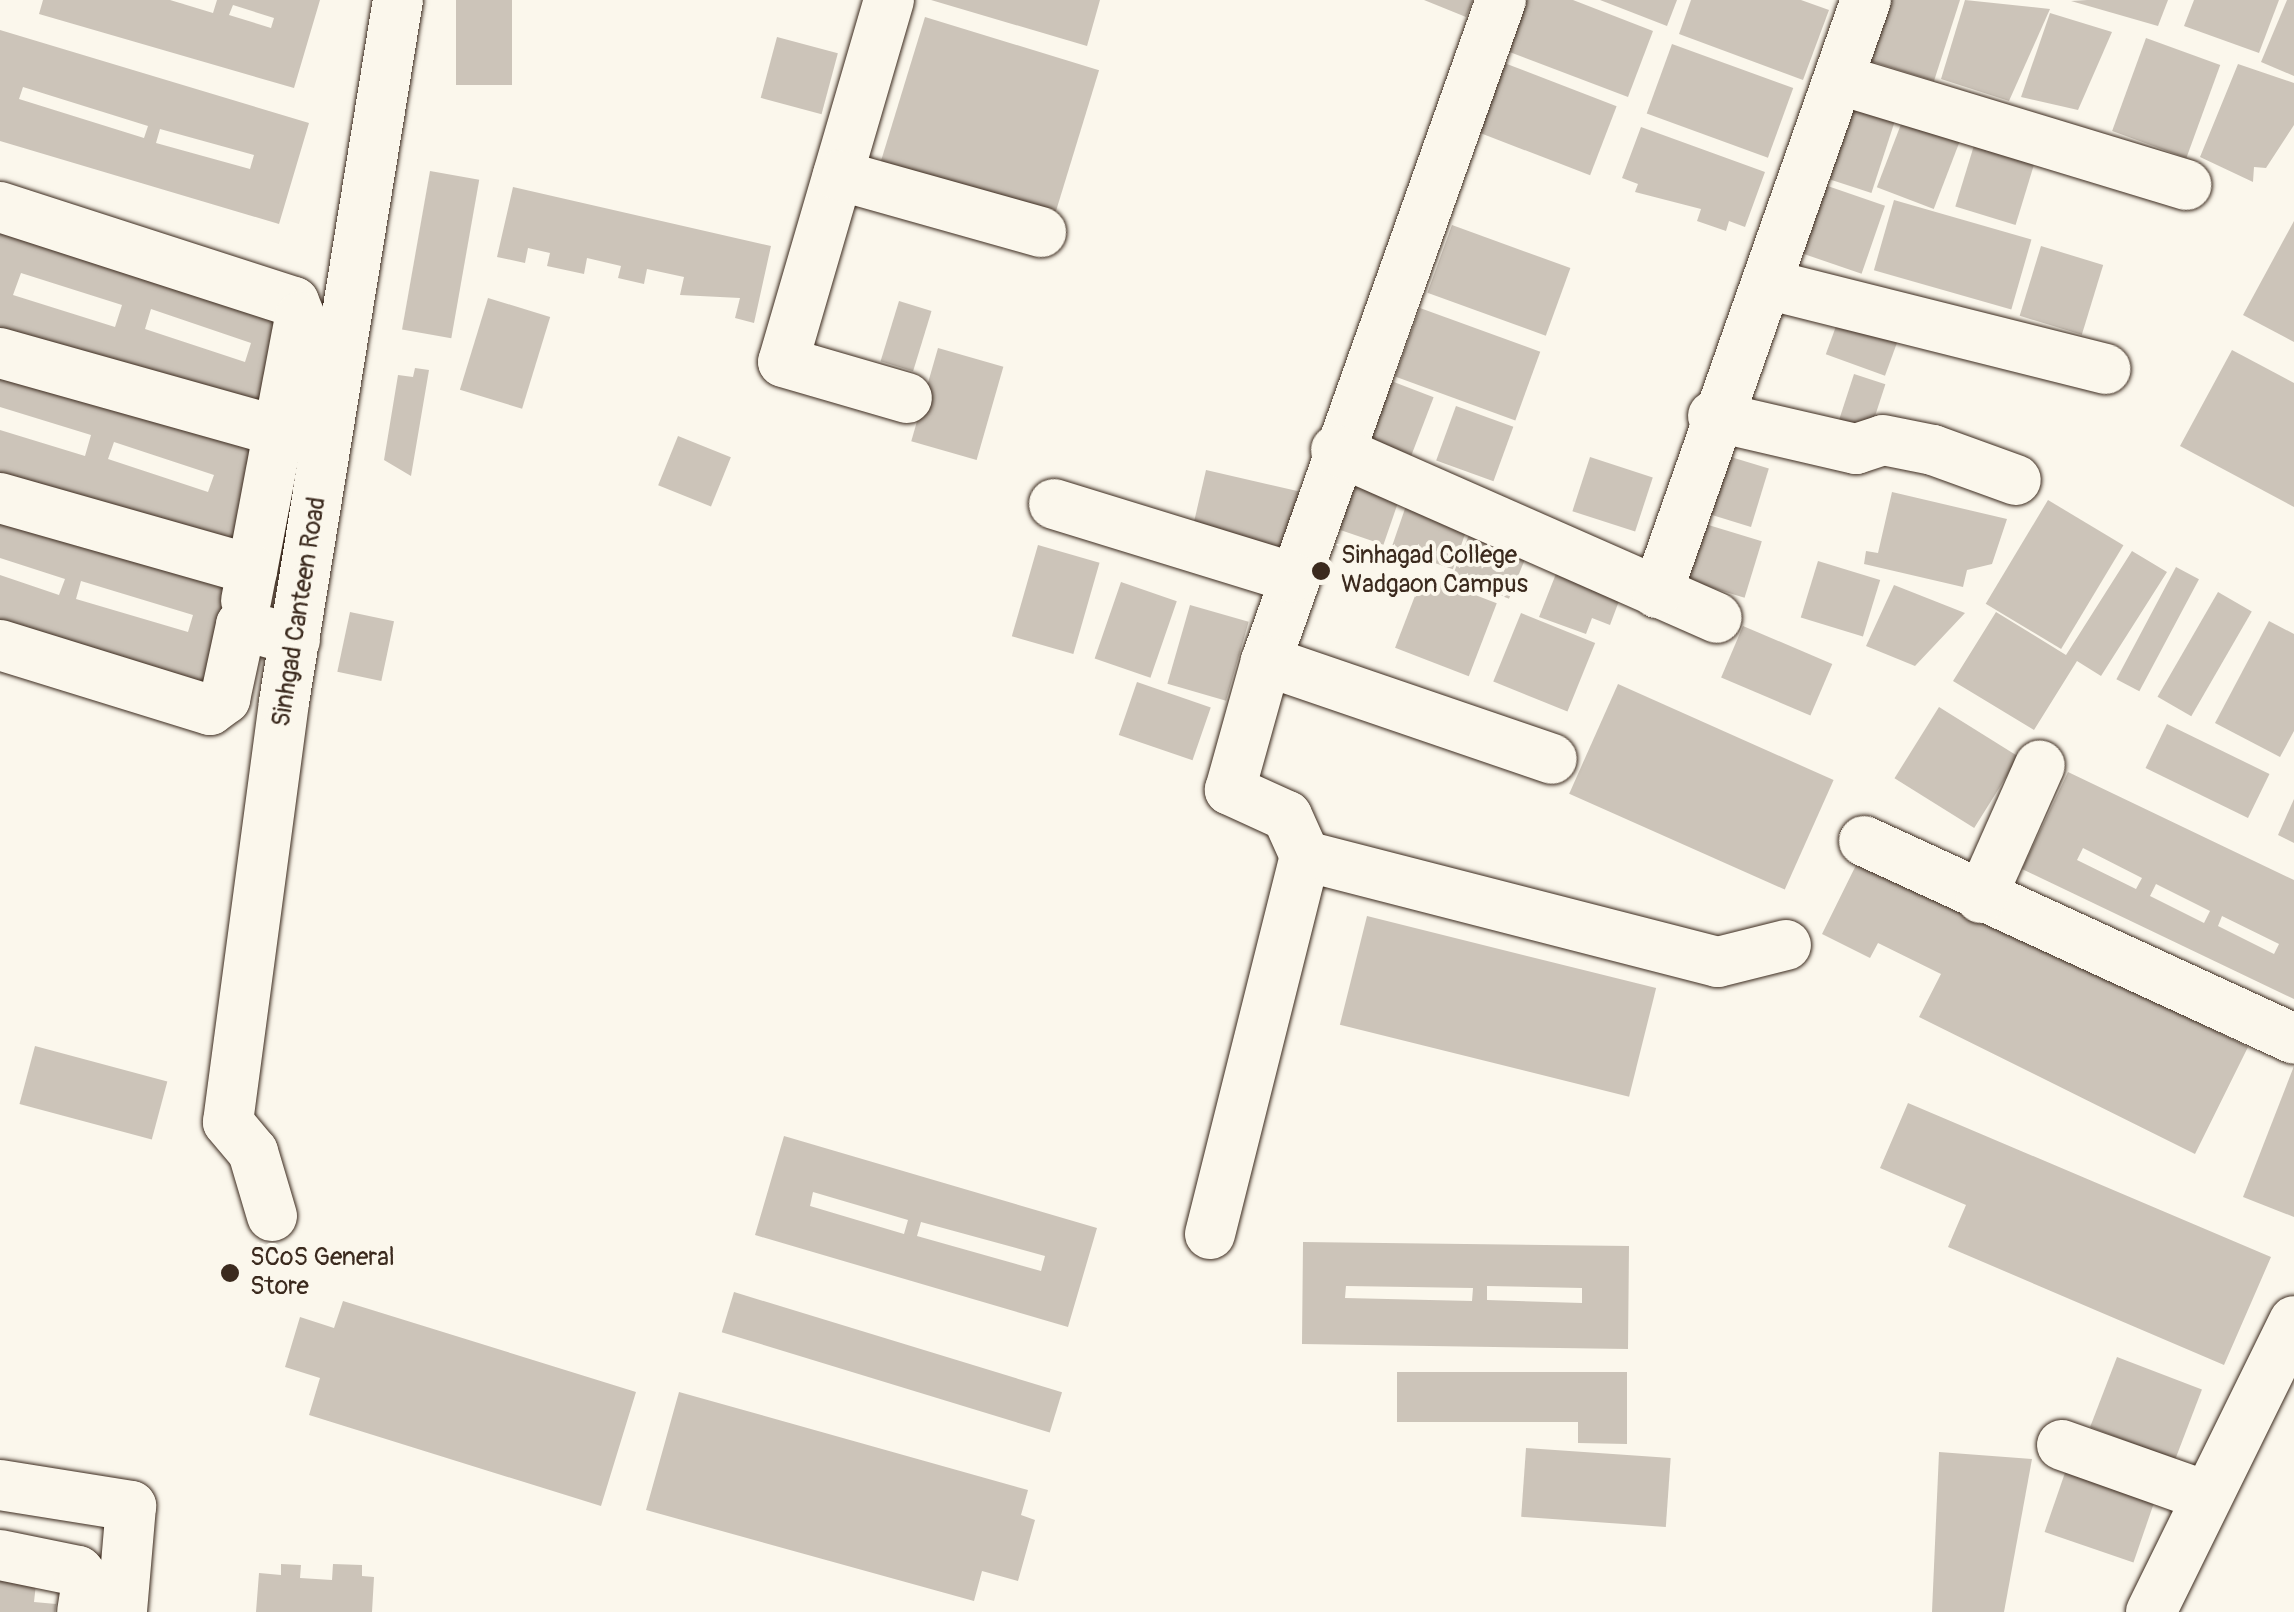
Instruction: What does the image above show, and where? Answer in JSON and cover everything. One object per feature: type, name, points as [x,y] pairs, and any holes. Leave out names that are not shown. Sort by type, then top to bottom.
[{"type":"street","name":"Sinhgad Canteen Road","points":[[272,1216],[253,1152],[228,1122],[295,640],[398,0]]},
{"type":"street","points":[[889,0],[783,362],[907,398]]},
{"type":"street","points":[[1210,1234],[1305,856],[1288,816],[1230,790],[1291,577],[1502,0]]},
{"type":"street","points":[[1658,592],[1713,416],[1767,284],[1866,0]]},
{"type":"street","points":[[1841,80],[2186,186]]},
{"type":"street","points":[[838,176],[1041,232]]},
{"type":"street","points":[[0,207],[282,291],[300,316],[226,699],[210,710],[0,645]]},
{"type":"street","points":[[1767,284],[2105,369]]},
{"type":"street","points":[[0,353],[278,432]]},
{"type":"street","points":[[1713,416],[1856,449],[1884,440],[1933,450],[2016,480]]},
{"type":"street","points":[[1336,450],[1717,618]]},
{"type":"street","points":[[0,498],[252,570]]},
{"type":"street","points":[[1054,504],[1291,577]]},
{"type":"street","points":[[241,625],[295,640]]},
{"type":"street","points":[[1266,661],[1552,758]]},
{"type":"street","points":[[1981,898],[2040,766]]},
{"type":"street","points":[[1864,842],[2294,1040]]},
{"type":"street","points":[[1305,856],[1718,962],[1786,945]]},
{"type":"street","points":[[2151,1612],[2294,1320]]},
{"type":"street","points":[[2062,1445],[2206,1496]]},
{"type":"street","points":[[0,1486],[126,1502],[135,1513],[122,1612]]},
{"type":"street","points":[[0,1556],[78,1570],[86,1582],[82,1612]]},
{"type":"building","points":[[43,0],[170,0],[213,13],[217,0],[320,0],[294,88],[39,14]],"holes":[[[233,5],[274,18],[271,28],[229,15]]]},
{"type":"building","points":[[456,0],[512,0],[512,85],[456,85]]},
{"type":"building","points":[[931,0],[1100,0],[1087,46]]},
{"type":"building","points":[[1424,0],[1473,0],[1466,17]]},
{"type":"building","points":[[1526,0],[1573,0],[1653,31],[1628,97],[1507,51]]},
{"type":"building","points":[[1600,0],[1677,0],[1667,26]]},
{"type":"building","points":[[1691,0],[1801,0],[1829,10],[1803,80],[1679,34]]},
{"type":"building","points":[[1876,0],[1960,0],[1934,81],[1857,57]]},
{"type":"building","points":[[1965,0],[2050,9],[2009,101],[1941,79]]},
{"type":"building","points":[[2168,0],[2158,26],[2071,1]]},
{"type":"building","points":[[2194,0],[2279,0],[2259,53],[2184,26]]},
{"type":"building","points":[[2287,0],[2294,0],[2294,76],[2261,62]]},
{"type":"building","points":[[2050,13],[2112,32],[2078,110],[2021,97]]},
{"type":"building","points":[[925,17],[1099,70],[1054,217],[880,164]]},
{"type":"building","points":[[0,30],[309,123],[279,224],[0,141]],"holes":[[[23,87],[148,126],[144,138],[19,99]],[[160,129],[254,155],[250,169],[156,143]]]},
{"type":"building","points":[[777,37],[838,53],[822,114],[761,98]]},
{"type":"building","points":[[2146,38],[2220,65],[2186,158],[2112,131]]},
{"type":"building","points":[[1672,44],[1793,88],[1768,158],[1647,114]]},
{"type":"building","points":[[1499,61],[1617,106],[1590,175],[1472,130]]},
{"type":"building","points":[[2238,64],[2294,83],[2294,125],[2266,168],[2254,167],[2253,182],[2200,157]]},
{"type":"building","points":[[1841,99],[1896,117],[1871,193],[1816,175]]},
{"type":"building","points":[[1908,106],[1965,128],[1934,209],[1877,187]]},
{"type":"building","points":[[1641,127],[1765,172],[1745,227],[1729,221],[1726,231],[1697,221],[1701,209],[1635,192],[1638,184],[1622,178]]},
{"type":"building","points":[[1979,129],[2039,147],[2016,225],[1955,206]]},
{"type":"building","points":[[430,171],[479,180],[451,338],[402,330]]},
{"type":"building","points":[[1816,182],[1885,206],[1862,274],[1793,250]]},
{"type":"building","points":[[513,187],[771,246],[754,323],[735,318],[740,298],[680,295],[684,277],[647,269],[644,284],[618,278],[621,266],[587,258],[584,274],[547,266],[550,253],[528,248],[525,263],[497,257]]},
{"type":"building","points":[[1894,200],[2031,239],[2011,310],[1874,270]]},
{"type":"building","points":[[2294,221],[2294,342],[2243,315]]},
{"type":"building","points":[[0,224],[296,313],[265,413],[0,333]],"holes":[[[21,273],[122,305],[115,327],[13,295]],[[151,309],[251,343],[245,362],[145,329]]]},
{"type":"building","points":[[1452,225],[1570,268],[1546,336],[1427,293]]},
{"type":"building","points":[[2041,246],[2103,265],[2082,335],[2020,316]]},
{"type":"building","points":[[1847,296],[1906,318],[1885,376],[1826,354]]},
{"type":"building","points":[[488,298],[550,317],[522,409],[460,390]]},
{"type":"building","points":[[899,301],[932,311],[913,371],[881,361]]},
{"type":"building","points":[[1420,308],[1540,352],[1515,420],[1395,377]]},
{"type":"building","points":[[938,348],[1003,367],[977,460],[911,441]]},
{"type":"building","points":[[2232,350],[2294,383],[2294,507],[2180,446]]},
{"type":"building","points":[[0,365],[264,443],[232,549],[0,481],[0,430],[85,456],[91,435],[0,407]],"holes":[[[114,442],[214,475],[208,492],[108,459]]]},
{"type":"building","points":[[415,368],[429,370],[411,476],[384,460],[398,375],[413,377]]},
{"type":"building","points":[[1854,374],[1885,384],[1868,437],[1837,427]]},
{"type":"building","points":[[1386,379],[1434,397],[1411,455],[1364,437]]},
{"type":"building","points":[[1456,406],[1513,427],[1493,481],[1436,461]]},
{"type":"building","points":[[678,436],[731,457],[711,506],[658,485]]},
{"type":"building","points":[[1721,454],[1769,469],[1751,527],[1703,512]]},
{"type":"building","points":[[1590,457],[1653,477],[1635,532],[1572,511]]},
{"type":"building","points":[[1206,470],[1300,492],[1282,566],[1189,544]]},
{"type":"building","points":[[1344,472],[1402,492],[1383,545],[1326,525]]},
{"type":"building","points":[[1892,492],[2007,519],[1992,564],[1967,570],[1963,587],[1864,564],[1866,551],[1878,553]]},
{"type":"building","points":[[1409,497],[1470,518],[1453,569],[1391,548]]},
{"type":"building","points":[[2048,500],[2123,545],[2061,649],[1986,604]]},
{"type":"building","points":[[0,504],[242,580],[204,697],[0,633],[0,575],[59,595],[65,579],[0,558]],"holes":[[[81,581],[193,615],[188,632],[76,599]]]},
{"type":"building","points":[[1692,520],[1762,541],[1745,598],[1675,576]]},
{"type":"building","points":[[1473,525],[1530,548],[1509,599],[1452,576]]},
{"type":"building","points":[[1038,545],[1100,563],[1073,654],[1012,636]]},
{"type":"building","points":[[2132,551],[2167,572],[2101,676],[2077,661],[2034,730],[1953,681],[1996,612],[2066,655]]},
{"type":"building","points":[[1561,561],[1625,585],[1610,625],[1592,618],[1586,634],[1539,617]]},
{"type":"building","points":[[1818,561],[1880,580],[1863,636],[1801,617]]},
{"type":"building","points":[[2176,567],[2199,579],[2139,691],[2116,679]]},
{"type":"building","points":[[1423,575],[1497,603],[1469,676],[1395,648]]},
{"type":"building","points":[[1121,582],[1177,601],[1150,678],[1095,659]]},
{"type":"building","points":[[1894,585],[1965,613],[1915,666],[1866,646]]},
{"type":"building","points":[[2218,592],[2252,612],[2191,716],[2158,697]]},
{"type":"building","points":[[1190,605],[1249,622],[1226,701],[1167,684]]},
{"type":"building","points":[[350,612],[394,621],[381,681],[337,672]]},
{"type":"building","points":[[1521,613],[1595,643],[1567,712],[1493,682]]},
{"type":"building","points":[[2269,621],[2294,634],[2294,731],[2280,757],[2215,723]]},
{"type":"building","points":[[1743,626],[1832,664],[1810,715],[1721,678]]},
{"type":"building","points":[[1137,682],[1211,707],[1193,760],[1119,735]]},
{"type":"building","points":[[1618,684],[1834,780],[1785,890],[1569,794]]},
{"type":"building","points":[[1939,707],[2019,757],[1974,828],[1894,778]]},
{"type":"building","points":[[2167,724],[2269,774],[2248,818],[2146,768]]},
{"type":"building","points":[[2068,772],[2294,880],[2294,999],[2022,869]],"holes":[[[2083,848],[2142,878],[2136,889],[2077,860]],[[2156,884],[2210,911],[2204,923],[2150,896]],[[2222,916],[2279,944],[2274,954],[2218,926]]]},
{"type":"building","points":[[2294,799],[2294,843],[2278,835]]},
{"type":"building","points":[[1861,855],[2248,1047],[2195,1154],[1919,1017],[1941,974],[1878,943],[1870,958],[1822,934]]},
{"type":"building","points":[[1367,916],[1656,988],[1629,1097],[1340,1025]]},
{"type":"building","points":[[35,1046],[167,1081],[152,1139],[19,1104]]},
{"type":"building","points":[[2294,1066],[2294,1217],[2243,1197]]},
{"type":"building","points":[[1908,1103],[2271,1257],[2224,1365],[1948,1247],[1966,1205],[1880,1168]]},
{"type":"building","points":[[784,1136],[1097,1228],[1068,1327],[755,1235]],"holes":[[[813,1192],[908,1220],[904,1234],[810,1206]],[[921,1222],[1045,1256],[1041,1271],[917,1236]]]},
{"type":"building","points":[[1303,1242],[1629,1246],[1628,1349],[1302,1344]],"holes":[[[1346,1286],[1473,1288],[1472,1301],[1345,1298]],[[1487,1286],[1582,1288],[1582,1303],[1487,1300]]]},
{"type":"building","points":[[734,1292],[1062,1392],[1050,1432],[722,1332]]},
{"type":"building","points":[[343,1301],[636,1392],[601,1506],[309,1415],[320,1378],[285,1367],[300,1317],[334,1328]]},
{"type":"building","points":[[2117,1357],[2202,1390],[2175,1460],[2090,1427]]},
{"type":"building","points":[[1397,1372],[1627,1372],[1627,1444],[1578,1443],[1578,1422],[1397,1422]]},
{"type":"building","points":[[679,1392],[1028,1490],[1021,1515],[1035,1520],[1018,1581],[982,1571],[974,1601],[646,1510]]},
{"type":"building","points":[[1526,1448],[1671,1458],[1666,1527],[1521,1517]]},
{"type":"building","points":[[1939,1452],[2032,1459],[2004,1612],[1932,1612]]},
{"type":"building","points":[[2069,1461],[2158,1492],[2133,1563],[2045,1532]]},
{"type":"building","points":[[281,1564],[301,1565],[300,1578],[332,1580],[333,1564],[362,1565],[362,1576],[374,1577],[372,1612],[256,1612],[259,1573],[281,1575]]},
{"type":"building","points":[[0,1570],[37,1575],[34,1602],[56,1604],[55,1612],[0,1612]]},
{"type":"place","name":"Sinhagad College Wadgaon Campus","points":[[1321,571]]},
{"type":"place","name":"SCoS General Store","points":[[230,1273]]}]
